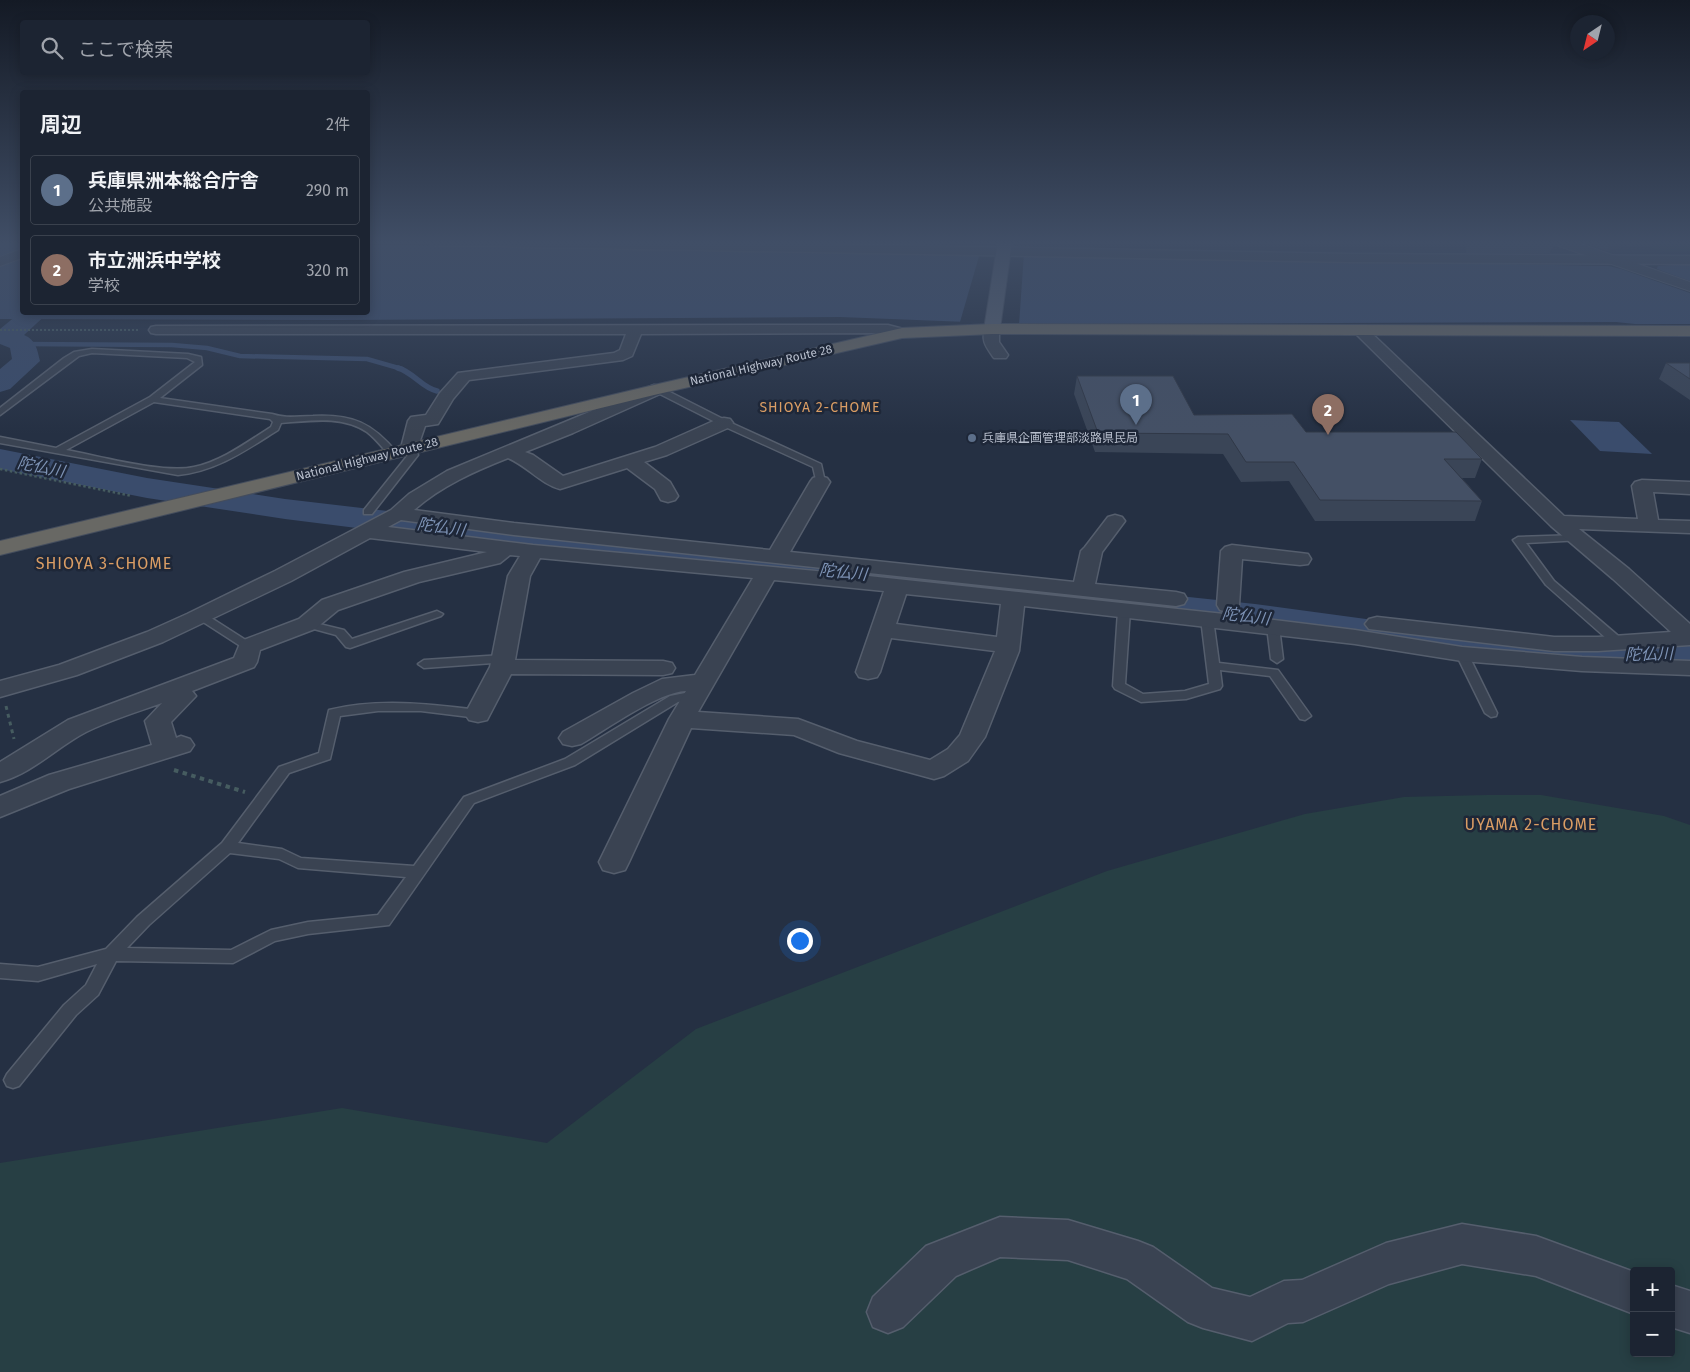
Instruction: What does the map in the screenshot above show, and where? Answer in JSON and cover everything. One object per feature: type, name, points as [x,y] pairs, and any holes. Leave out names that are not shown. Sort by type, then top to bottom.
[{"type":"highway","name":"National Highway Route 28","points":[[0,548],[656,389],[902,333],[992,327],[1687,332]]},
{"type":"main road","points":[[992,327],[995,305]]},
{"type":"street","points":[[992,327],[991,342],[1000,355]]},
{"type":"street","points":[[156,330],[879,329],[902,333]]},
{"type":"street","points":[[410,448],[417,421],[432,420],[446,397],[464,376],[617,357],[627,352],[635,330]]},
{"type":"street","points":[[1360,330],[1558,522],[1690,638]]},
{"type":"street","points":[[398,514],[416,498],[454,475],[566,429],[656,389]]},
{"type":"street","points":[[508,452],[526,459],[560,483],[661,451],[724,423]]},
{"type":"street","points":[[630,461],[663,486],[668,496]]},
{"type":"street","points":[[614,862],[698,688],[820,482]]},
{"type":"street","points":[[1649,525],[1642,486],[1690,488]]},
{"type":"street","points":[[1,689],[68,670],[155,637],[283,576],[367,521],[398,514],[772,565],[863,574],[1082,588],[1554,644],[1619,643],[1690,638]]},
{"type":"street","points":[[367,521],[506,548],[532,551],[772,565]]},
{"type":"street","points":[[1082,588],[1092,551],[1115,521]]},
{"type":"street","points":[[1558,522],[1690,527]]},
{"type":"street","points":[[10,768],[77,726],[246,662],[249,646],[307,624],[330,605],[412,577],[492,558],[506,548]]},
{"type":"street","points":[[478,714],[502,663],[520,576],[532,551]]},
{"type":"street","points":[[1228,605],[1232,551],[1300,559]]},
{"type":"street","points":[[863,574],[897,586],[1207,619],[1462,654],[1582,664],[1690,668]]},
{"type":"street","points":[[868,672],[897,586]]},
{"type":"street","points":[[682,719],[798,727],[848,747],[934,770],[958,755],[972,738],[1007,651],[1013,599]]},
{"type":"street","points":[[883,630],[1008,645]]},
{"type":"street","points":[[502,663],[664,668]]},
{"type":"street","points":[[572,738],[642,698],[672,684],[698,688]]},
{"type":"street","points":[[0,807],[59,782],[174,748],[158,721],[183,696],[177,688]]},
{"type":"street","points":[[888,1312],[941,1261],[1000,1237],[1068,1240],[1138,1262],[1203,1307],[1252,1319],[1284,1302],[1303,1301],[1386,1264],[1462,1244],[1536,1256],[1630,1291]]},
{"type":"street","points":[[1675,1307],[1690,1312]]},
{"type":"lane","points":[[0,412],[77,354],[92,351],[188,356],[198,359],[199,364],[153,399],[57,451]]},
{"type":"lane","points":[[656,389],[724,423],[818,466],[820,482]]},
{"type":"lane","points":[[153,399],[272,417],[278,421],[319,418],[347,420],[370,431],[392,453]]},
{"type":"lane","points":[[0,440],[158,470],[180,472],[203,468],[222,460],[274,428],[278,421]]},
{"type":"lane","points":[[367,521],[413,455],[410,448]]},
{"type":"lane","points":[[1578,538],[1518,540],[1550,583],[1619,643]]},
{"type":"lane","points":[[1124,611],[1119,686],[1141,698],[1186,695],[1216,686],[1207,619]]},
{"type":"lane","points":[[307,624],[340,632],[350,644],[438,614]]},
{"type":"lane","points":[[201,616],[249,646]]},
{"type":"lane","points":[[1273,627],[1277,659]]},
{"type":"lane","points":[[1462,654],[1491,713]]},
{"type":"lane","points":[[424,664],[502,663]]},
{"type":"lane","points":[[1213,666],[1274,673],[1305,716]]},
{"type":"lane","points":[[0,971],[38,974],[111,954],[233,957],[271,936],[308,928],[383,921],[469,800],[570,762],[674,699],[698,688]]},
{"type":"lane","points":[[13,1080],[70,1010],[92,990],[111,954],[143,921],[227,847],[284,770],[325,756],[334,713],[378,707],[421,707],[478,714]]},
{"type":"lane","points":[[227,847],[282,854],[298,863],[418,872]]},
{"type":"path","points":[[0,330],[58,330]]},
{"type":"path","points":[[0,470],[152,500],[170,507]]},
{"type":"path","points":[[1,689],[10,768]]},
{"type":"path","points":[[136,759],[209,779],[264,799]]},
{"type":"green space","points":[[1541,795],[1664,816],[1690,825],[1690,1372],[0,1372],[0,1163],[342,1108],[547,1143],[696,1029],[1107,871],[1305,814],[1404,797]]},
{"type":"water","points":[[0,305],[20,305],[20,315],[370,315],[370,305],[1690,305],[1690,324],[1616,322],[1021,324],[840,317],[338,320],[0,319]]},
{"type":"water","points":[[1570,420],[1619,422],[1652,454],[1600,451]]},
{"type":"pier","points":[[965,305],[1020,305],[1019,325],[960,322]]},
{"type":"building","points":[[1666,363],[1690,363],[1690,379]]},
{"type":"building","points":[[1077,376],[1173,376],[1194,415],[1292,414],[1306,432],[1456,432],[1482,459],[1444,459],[1482,501],[1320,500],[1294,462],[1246,462],[1228,434],[1098,433]]},
{"type":"waterway","name":"陀仏川","points":[[0,383],[26,361],[22,344],[6,337],[33,315]]},
{"type":"waterway","points":[[22,344],[172,345],[207,348],[240,356],[367,359],[402,369]]},
{"type":"waterway","points":[[398,368],[427,387],[437,391]]},
{"type":"waterway","name":"陀仏川","points":[[0,459],[147,488],[285,509],[524,538],[1255,616],[1462,645],[1599,655],[1657,652],[1690,654]]},
{"type":"place","name":"兵庫県洲本総合庁舎","points":[[1136,425]]},
{"type":"place","name":"市立洲浜中学校","points":[[1328,435]]},
{"type":"place","name":"兵庫県企画管理部淡路県民局","points":[[972,438]]},
{"type":"district","name":"SHIOYA 2-CHOME","points":[[820,407]]},
{"type":"district","name":"SHIOYA 3-CHOME","points":[[104,563]]},
{"type":"district","name":"UYAMA 2-CHOME","points":[[1531,824]]}]
